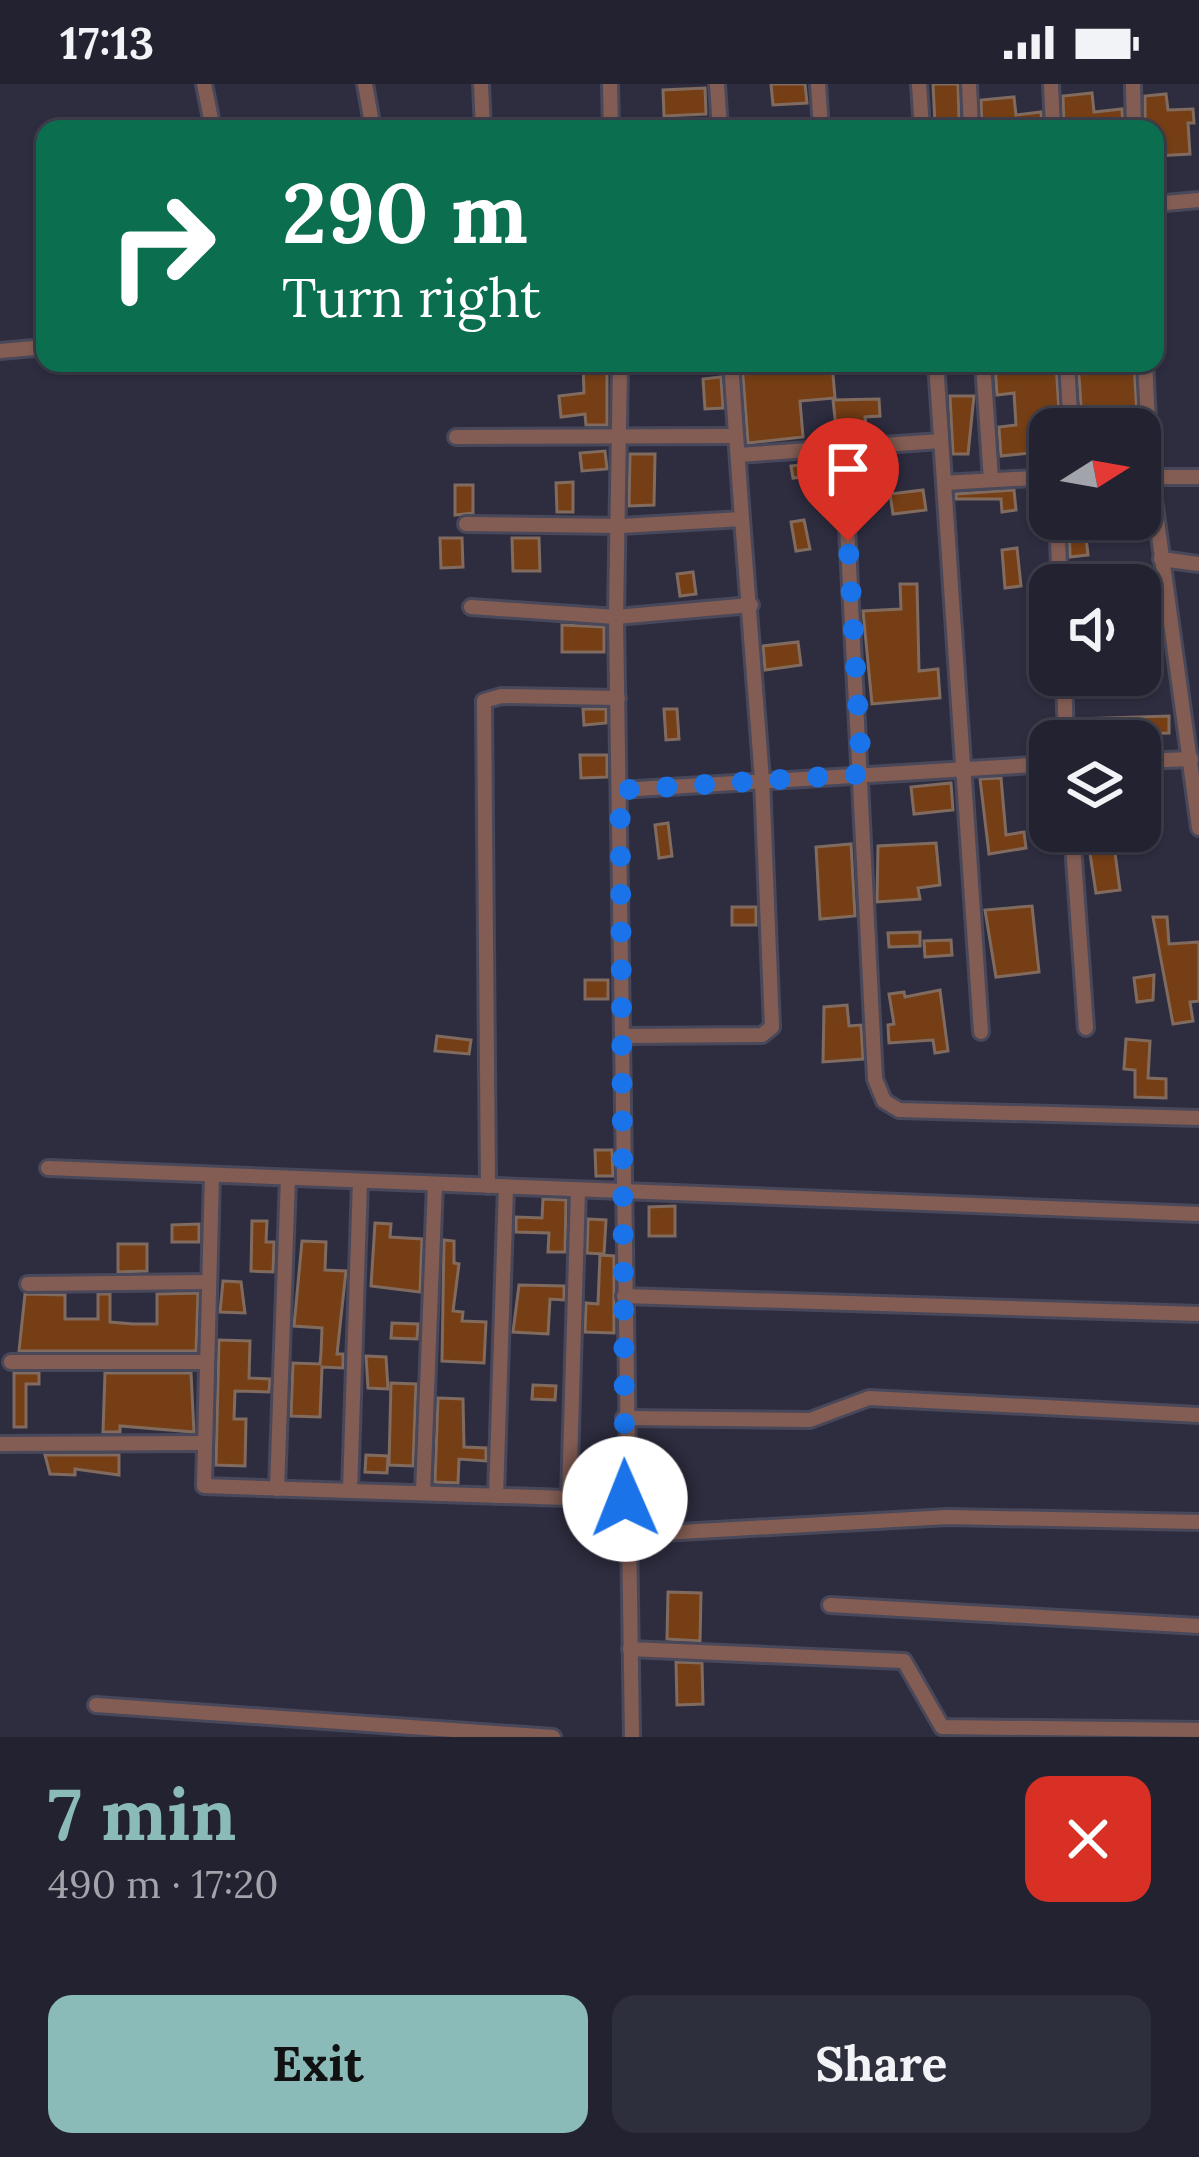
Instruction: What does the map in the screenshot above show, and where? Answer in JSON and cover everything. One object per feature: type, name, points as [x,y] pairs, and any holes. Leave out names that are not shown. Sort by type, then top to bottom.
[{"type":"street","points":[[204,84],[211,120]]},
{"type":"street","points":[[365,84],[372,120]]},
{"type":"street","points":[[481,84],[483,120]]},
{"type":"street","points":[[610,84],[611,120]]},
{"type":"street","points":[[717,84],[719,120]]},
{"type":"street","points":[[818,84],[820,120]]},
{"type":"street","points":[[919,84],[921,120]]},
{"type":"street","points":[[969,84],[971,120]]},
{"type":"street","points":[[1051,84],[1053,120]]},
{"type":"street","points":[[1133,84],[1135,120]]},
{"type":"street","points":[[1164,203],[1199,200]]},
{"type":"street","points":[[0,351],[36,348]]},
{"type":"street","points":[[620,372],[616,617],[632,1737]]},
{"type":"street","points":[[624,1036],[771,1031],[762,780],[732,372]]},
{"type":"street","points":[[937,372],[981,1033]]},
{"type":"street","points":[[984,372],[991,480]]},
{"type":"street","points":[[1068,372],[1070,408]]},
{"type":"street","points":[[1145,372],[1147,408]]},
{"type":"street","points":[[456,437],[736,436]]},
{"type":"street","points":[[738,455],[941,441]]},
{"type":"street","points":[[843,448],[875,1078],[884,1102],[899,1110],[1199,1118]]},
{"type":"street","points":[[1161,477],[1199,477]]},
{"type":"street","points":[[944,483],[1029,478]]},
{"type":"street","points":[[466,524],[621,526],[742,520]]},
{"type":"street","points":[[1159,540],[1199,827]]},
{"type":"street","points":[[1161,559],[1199,564]]},
{"type":"street","points":[[471,607],[616,617],[751,605]]},
{"type":"street","points":[[488,1186],[484,701],[501,696],[618,698]]},
{"type":"street","points":[[1161,760],[1191,758]]},
{"type":"street","points":[[620,790],[1029,764]]},
{"type":"street","points":[[1073,852],[1086,1028]]},
{"type":"street","points":[[48,1168],[1199,1214]]},
{"type":"street","points":[[212,1175],[203,1486],[625,1499]]},
{"type":"street","points":[[277,1489],[288,1178]]},
{"type":"street","points":[[350,1491],[360,1181]]},
{"type":"street","points":[[423,1493],[435,1184]]},
{"type":"street","points":[[496,1496],[506,1187]]},
{"type":"street","points":[[568,1498],[578,1190]]},
{"type":"street","points":[[28,1284],[209,1282]]},
{"type":"street","points":[[624,1296],[1199,1315]]},
{"type":"street","points":[[11,1362],[207,1362]]},
{"type":"street","points":[[624,1418],[810,1420],[869,1398],[1199,1415]]},
{"type":"street","points":[[0,1444],[205,1443]]},
{"type":"street","points":[[626,1535],[948,1517],[1199,1522]]},
{"type":"street","points":[[830,1604],[1199,1626]]},
{"type":"street","points":[[630,1649],[904,1661],[943,1727],[1199,1730]]},
{"type":"street","points":[[95,1705],[553,1737]]},
{"type":"building","points":[[771,84],[805,84],[807,103],[773,105]]},
{"type":"building","points":[[933,84],[958,84],[959,120],[935,120]]},
{"type":"building","points":[[705,88],[706,114],[664,116],[663,90]]},
{"type":"building","points":[[1092,93],[1094,112],[1122,109],[1123,120],[1064,120],[1063,96]]},
{"type":"building","points":[[1166,94],[1168,110],[1193,109],[1194,123],[1188,123],[1190,154],[1164,155],[1164,120],[1145,120],[1145,96]]},
{"type":"building","points":[[1014,97],[1016,115],[1041,112],[1041,120],[982,120],[981,100]]},
{"type":"building","points":[[583,372],[607,372],[607,425],[586,425],[585,414],[561,417],[559,396],[584,393]]},
{"type":"building","points":[[743,372],[833,372],[835,398],[800,401],[803,437],[748,443]]},
{"type":"building","points":[[995,372],[1057,372],[1059,408],[1029,408],[1029,453],[1001,456],[999,427],[1016,425],[1014,393],[997,395]]},
{"type":"building","points":[[1079,372],[1135,372],[1137,408],[1081,408]]},
{"type":"building","points":[[721,377],[723,408],[705,409],[703,379]]},
{"type":"building","points":[[950,396],[974,396],[968,454],[953,454]]},
{"type":"building","points":[[879,399],[880,416],[865,417],[866,427],[849,428],[850,436],[837,437],[833,400]]},
{"type":"building","points":[[605,451],[607,469],[582,471],[580,453]]},
{"type":"building","points":[[630,454],[655,454],[654,505],[629,506]]},
{"type":"building","points":[[870,457],[874,489],[856,491],[855,459]]},
{"type":"building","points":[[829,462],[831,474],[793,478],[791,466]]},
{"type":"building","points":[[573,482],[573,512],[557,512],[556,483]]},
{"type":"building","points":[[455,485],[473,485],[473,513],[455,515]]},
{"type":"building","points":[[923,490],[926,510],[893,514],[890,494]]},
{"type":"building","points":[[1014,490],[1016,510],[1002,512],[1001,499],[956,499],[956,494]]},
{"type":"building","points":[[804,520],[810,549],[796,551],[791,522]]},
{"type":"building","points":[[440,538],[462,538],[463,567],[441,568]]},
{"type":"building","points":[[512,538],[539,538],[540,571],[513,571]]},
{"type":"building","points":[[1070,540],[1086,540],[1088,555],[1070,557]]},
{"type":"building","points":[[1017,548],[1021,586],[1005,588],[1002,550]]},
{"type":"building","points":[[693,572],[696,594],[680,596],[677,574]]},
{"type":"building","points":[[900,584],[917,584],[919,671],[938,669],[940,698],[872,704],[863,611],[901,609]]},
{"type":"building","points":[[562,625],[604,627],[604,652],[562,652]]},
{"type":"building","points":[[798,642],[801,665],[765,670],[763,646]]},
{"type":"building","points":[[583,709],[606,709],[606,723],[584,725]]},
{"type":"building","points":[[664,709],[677,709],[679,739],[666,740]]},
{"type":"building","points":[[1169,716],[1169,733],[1161,733],[1161,720],[1077,719]]},
{"type":"building","points":[[580,755],[607,755],[607,777],[581,778]]},
{"type":"building","points":[[1001,778],[1006,835],[1024,832],[1026,848],[989,854],[980,779]]},
{"type":"building","points":[[951,783],[953,810],[914,814],[911,787]]},
{"type":"building","points":[[668,823],[672,856],[659,858],[655,825]]},
{"type":"building","points":[[936,843],[940,885],[918,888],[920,899],[877,902],[878,846]]},
{"type":"building","points":[[851,844],[855,916],[820,919],[816,847]]},
{"type":"building","points":[[1090,852],[1120,852],[1115,853],[1120,890],[1096,893]]},
{"type":"building","points":[[1032,906],[1039,972],[996,977],[985,910]]},
{"type":"building","points":[[732,907],[756,907],[756,925],[732,925]]},
{"type":"building","points":[[1153,917],[1167,917],[1169,944],[1199,942],[1199,1001],[1190,1002],[1193,1021],[1173,1024]]},
{"type":"building","points":[[920,932],[920,946],[889,947],[888,933]]},
{"type":"building","points":[[951,940],[952,955],[925,957],[924,941]]},
{"type":"building","points":[[1154,975],[1153,1000],[1137,1002],[1134,978]]},
{"type":"building","points":[[585,980],[608,980],[608,999],[585,999]]},
{"type":"building","points":[[940,990],[948,1051],[935,1053],[933,1040],[889,1043],[888,1025],[894,1024],[889,994],[904,992],[905,997]]},
{"type":"building","points":[[847,1005],[849,1026],[861,1025],[863,1059],[823,1062],[824,1007]]},
{"type":"building","points":[[437,1036],[471,1040],[469,1054],[435,1051]]},
{"type":"building","points":[[1126,1039],[1150,1041],[1148,1078],[1166,1079],[1166,1098],[1135,1097],[1135,1070],[1124,1069]]},
{"type":"building","points":[[595,1150],[612,1150],[613,1176],[596,1176]]},
{"type":"building","points":[[543,1199],[566,1200],[565,1252],[548,1252],[549,1233],[516,1232],[516,1217],[542,1218]]},
{"type":"building","points":[[675,1206],[675,1236],[649,1236],[649,1207]]},
{"type":"building","points":[[588,1219],[606,1220],[604,1254],[587,1253]]},
{"type":"building","points":[[252,1221],[267,1221],[266,1242],[274,1242],[273,1272],[251,1271]]},
{"type":"building","points":[[375,1223],[391,1224],[390,1237],[422,1239],[420,1292],[371,1286]]},
{"type":"building","points":[[199,1224],[199,1242],[172,1242],[172,1225]]},
{"type":"building","points":[[444,1240],[454,1241],[454,1263],[459,1264],[453,1311],[463,1312],[462,1321],[486,1322],[484,1363],[442,1361]]},
{"type":"building","points":[[302,1241],[326,1242],[325,1270],[346,1271],[337,1354],[343,1354],[343,1368],[322,1367],[320,1417],[291,1416],[293,1363],[320,1364],[321,1353],[322,1328],[294,1326]]},
{"type":"building","points":[[118,1244],[147,1244],[147,1271],[118,1272]]},
{"type":"building","points":[[600,1255],[614,1256],[614,1333],[585,1332],[586,1303],[598,1304]]},
{"type":"building","points":[[223,1281],[241,1282],[245,1313],[220,1312]]},
{"type":"building","points":[[519,1285],[564,1286],[564,1300],[550,1299],[548,1334],[513,1332]]},
{"type":"building","points":[[198,1293],[196,1351],[19,1351],[25,1294],[65,1295],[65,1319],[98,1319],[98,1294],[110,1294],[110,1322],[157,1324],[157,1294]]},
{"type":"building","points":[[392,1323],[418,1324],[417,1339],[391,1338]]},
{"type":"building","points":[[219,1340],[250,1341],[249,1378],[270,1379],[269,1392],[235,1391],[234,1419],[246,1419],[245,1466],[216,1465]]},
{"type":"building","points":[[366,1356],[386,1357],[388,1389],[368,1388]]},
{"type":"building","points":[[14,1373],[39,1373],[39,1384],[26,1384],[26,1427],[14,1427]]},
{"type":"building","points":[[105,1373],[191,1373],[194,1432],[120,1426],[120,1432],[103,1432]]},
{"type":"building","points":[[391,1383],[416,1384],[413,1466],[389,1465]]},
{"type":"building","points":[[533,1385],[556,1386],[555,1400],[532,1399]]},
{"type":"building","points":[[438,1398],[463,1399],[464,1447],[486,1448],[486,1461],[459,1459],[458,1483],[435,1482]]},
{"type":"building","points":[[45,1455],[119,1455],[119,1475],[75,1469],[75,1475],[50,1474]]},
{"type":"building","points":[[366,1455],[388,1456],[387,1473],[365,1472]]},
{"type":"building","points":[[668,1592],[701,1593],[700,1641],[667,1639]]},
{"type":"building","points":[[676,1662],[702,1663],[703,1704],[677,1705]]},
{"type":"route","points":[[625,1499],[620,790],[862,774],[848,541]]}]
